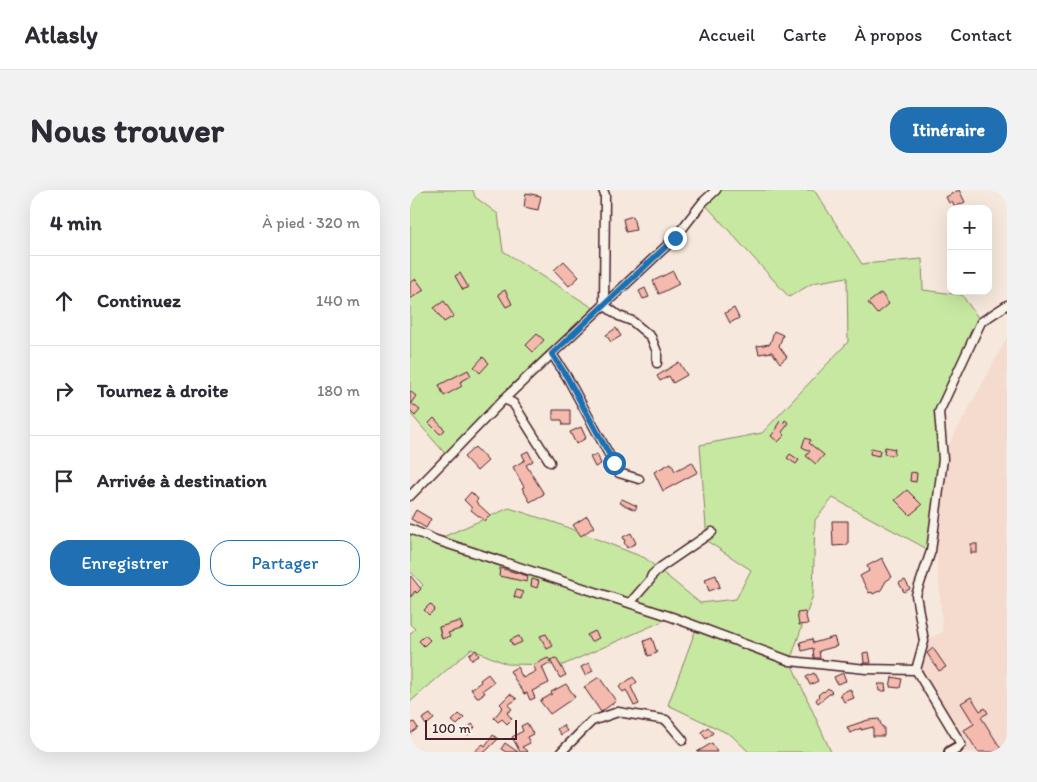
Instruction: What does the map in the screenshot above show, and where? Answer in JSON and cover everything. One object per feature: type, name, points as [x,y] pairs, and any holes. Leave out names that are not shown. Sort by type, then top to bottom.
[{"type":"street","points":[[603,190],[605,195],[604,304]]},
{"type":"street","points":[[410,496],[504,399],[675,238],[716,190]]},
{"type":"street","points":[[604,304],[619,316],[632,321],[651,337],[657,352],[657,363]]},
{"type":"street","points":[[954,750],[960,744],[916,670],[924,641],[916,595],[931,551],[943,459],[939,412],[981,322],[1007,305]]},
{"type":"street","points":[[552,354],[567,377],[619,473],[640,479]]},
{"type":"street","points":[[504,399],[513,403],[550,462]]},
{"type":"street","points":[[410,528],[436,540],[672,617],[790,661],[866,669],[916,670]]},
{"type":"street","points":[[630,603],[650,580],[652,575],[661,567],[712,532]]},
{"type":"street","points":[[560,752],[592,721],[618,712],[666,720],[683,740]]},
{"type":"shaded area","points":[[1007,338],[1007,752],[951,752],[960,743],[916,670],[924,641],[943,632],[934,526],[948,447]]},
{"type":"green space","points":[[410,190],[473,190],[475,197],[498,214],[503,251],[598,311],[448,457],[410,413]]},
{"type":"green space","points":[[716,190],[814,190],[862,264],[922,259],[923,290],[947,293],[947,295],[962,295],[981,322],[939,412],[943,459],[931,551],[833,498],[815,520],[813,595],[790,661],[831,752],[749,752],[731,735],[668,705],[697,626],[672,617],[563,665],[507,664],[471,649],[410,702],[410,634],[415,629],[410,624],[410,598],[423,585],[410,571],[410,529],[436,540],[509,508],[556,523],[645,558],[700,603],[736,599],[751,570],[707,541],[700,445],[762,433],[848,342],[847,277],[813,283],[789,297],[703,202]]},
{"type":"building","points":[[959,190],[965,202],[954,205],[952,201],[949,203],[946,197]]},
{"type":"building","points":[[526,193],[541,196],[538,210],[524,207]]},
{"type":"building","points":[[633,216],[636,230],[626,232],[623,219]]},
{"type":"building","points":[[564,261],[579,277],[569,286],[554,270]]},
{"type":"building","points":[[673,271],[679,284],[659,294],[653,281]]},
{"type":"building","points":[[460,273],[468,287],[463,290],[455,276]]},
{"type":"building","points":[[416,279],[424,290],[410,299],[410,283]]},
{"type":"building","points":[[645,288],[649,297],[643,299],[639,291]]},
{"type":"building","points":[[505,290],[512,304],[506,307],[498,294]]},
{"type":"building","points":[[881,293],[889,304],[877,314],[868,303]]},
{"type":"building","points":[[444,301],[454,316],[444,322],[434,308]]},
{"type":"building","points":[[734,308],[739,318],[730,323],[725,313]]},
{"type":"building","points":[[616,328],[621,336],[611,342],[606,335]]},
{"type":"building","points":[[774,331],[783,335],[779,346],[787,357],[780,363],[772,352],[759,354],[757,346],[770,344]]},
{"type":"building","points":[[537,334],[544,340],[533,352],[526,345]]},
{"type":"building","points":[[483,357],[489,363],[480,373],[474,367]]},
{"type":"building","points":[[679,362],[687,375],[673,383],[669,376],[660,381],[657,376]]},
{"type":"building","points":[[468,370],[471,376],[460,382],[462,386],[444,396],[439,385]]},
{"type":"building","points":[[410,391],[416,396],[411,403],[420,410],[415,416],[410,411]]},
{"type":"building","points":[[553,410],[570,410],[570,425],[563,425],[562,420],[553,420]]},
{"type":"building","points":[[434,418],[445,430],[440,434],[429,423]]},
{"type":"building","points":[[785,420],[789,423],[782,432],[785,435],[778,442],[771,436],[780,421],[783,424]]},
{"type":"building","points":[[581,427],[586,438],[576,444],[570,432]]},
{"type":"building","points":[[805,438],[811,440],[809,443],[824,455],[816,464],[806,456],[810,451],[802,447]]},
{"type":"building","points":[[475,447],[488,461],[477,471],[464,457]]},
{"type":"building","points":[[885,447],[895,449],[894,455],[884,454]]},
{"type":"building","points":[[871,448],[880,450],[879,456],[870,454]]},
{"type":"building","points":[[528,451],[533,461],[526,465],[544,494],[530,502],[513,467],[525,460],[522,454]]},
{"type":"building","points":[[597,454],[601,464],[595,467],[590,457]]},
{"type":"building","points":[[790,454],[799,460],[796,464],[787,458]]},
{"type":"building","points":[[692,462],[698,472],[663,491],[654,472],[671,463],[675,471]]},
{"type":"building","points":[[911,472],[917,473],[916,482],[910,481]]},
{"type":"building","points":[[907,490],[922,505],[910,515],[895,500]]},
{"type":"building","points":[[471,492],[478,499],[476,502],[490,515],[485,521],[471,510],[472,508],[464,500]]},
{"type":"building","points":[[622,499],[637,506],[635,510],[620,503]]},
{"type":"building","points":[[416,510],[431,519],[426,528],[411,519]]},
{"type":"building","points":[[587,516],[594,527],[581,536],[573,525]]},
{"type":"building","points":[[832,521],[848,521],[848,545],[833,546]]},
{"type":"building","points":[[631,533],[636,543],[627,548],[623,537]]},
{"type":"building","points":[[971,544],[977,544],[977,553],[971,553]]},
{"type":"building","points":[[882,558],[892,577],[886,581],[881,590],[873,594],[872,592],[869,593],[860,576],[869,571],[867,566]]},
{"type":"building","points":[[500,568],[528,576],[527,582],[499,576]]},
{"type":"building","points":[[410,575],[421,589],[417,593],[415,591],[410,597]]},
{"type":"building","points":[[716,575],[720,587],[709,591],[705,579]]},
{"type":"building","points":[[532,579],[539,581],[537,588],[531,586]]},
{"type":"building","points":[[905,580],[910,589],[904,592],[899,583]]},
{"type":"building","points":[[516,590],[523,592],[521,599],[514,597]]},
{"type":"building","points":[[430,604],[435,609],[429,615],[424,610]]},
{"type":"building","points":[[805,612],[808,624],[799,625],[797,613]]},
{"type":"building","points":[[460,621],[463,628],[448,633],[450,636],[442,639],[439,627]]},
{"type":"building","points":[[595,631],[599,638],[591,642],[587,635]]},
{"type":"building","points":[[546,634],[553,646],[547,649],[540,636]]},
{"type":"building","points":[[425,635],[430,640],[424,646],[419,641]]},
{"type":"building","points":[[519,636],[522,642],[513,646],[510,640]]},
{"type":"building","points":[[834,637],[837,646],[819,651],[820,658],[814,658],[813,648],[802,651],[800,642],[812,639],[813,643]]},
{"type":"building","points":[[652,638],[657,653],[648,656],[644,641]]},
{"type":"building","points":[[933,648],[946,667],[939,671],[927,653]]},
{"type":"building","points":[[476,650],[479,656],[472,660],[469,654]]},
{"type":"building","points":[[869,652],[871,663],[864,663],[863,653]]},
{"type":"building","points":[[548,658],[551,662],[542,667],[549,683],[532,691],[535,698],[530,700],[527,693],[524,694],[510,671],[517,667],[523,678],[536,671],[533,665]]},
{"type":"building","points":[[556,658],[566,675],[560,678],[550,660]]},
{"type":"building","points":[[589,663],[593,671],[585,675],[581,667]]},
{"type":"building","points":[[814,673],[818,681],[810,685],[806,677]]},
{"type":"building","points":[[843,673],[846,681],[837,684],[834,677]]},
{"type":"building","points":[[488,674],[494,682],[483,690],[485,693],[477,698],[471,689]]},
{"type":"building","points":[[599,677],[616,701],[601,712],[584,687]]},
{"type":"building","points":[[633,677],[637,682],[631,687],[639,704],[634,706],[626,690],[623,692],[619,687]]},
{"type":"building","points":[[892,677],[902,679],[900,688],[890,687]]},
{"type":"building","points":[[566,684],[575,697],[550,714],[540,701],[552,694],[551,692]]},
{"type":"building","points":[[878,684],[885,684],[886,691],[879,691]]},
{"type":"building","points":[[828,688],[832,692],[818,703],[816,700],[818,695]]},
{"type":"building","points":[[850,689],[854,698],[844,702],[840,694]]},
{"type":"building","points":[[510,694],[517,699],[508,705],[512,709],[507,713],[512,719],[507,724],[502,719],[498,722],[494,718],[503,707],[500,704]]},
{"type":"building","points":[[971,697],[980,711],[985,708],[988,713],[981,717],[1003,752],[978,752],[964,730],[974,724],[961,703]]},
{"type":"building","points":[[430,714],[434,719],[426,725],[422,719]]},
{"type":"building","points":[[459,714],[464,718],[457,725],[452,721]]},
{"type":"building","points":[[879,719],[882,727],[884,727],[884,736],[873,736],[873,727],[861,730],[861,728],[850,733],[847,727],[868,720]]},
{"type":"building","points":[[414,722],[418,728],[410,734],[410,724]]},
{"type":"building","points":[[527,723],[533,734],[527,737],[530,743],[522,747],[528,752],[520,752],[512,737],[523,731],[521,726]]},
{"type":"building","points":[[472,724],[475,727],[468,735],[464,732]]},
{"type":"building","points":[[563,725],[567,731],[561,735],[557,729]]},
{"type":"building","points":[[708,727],[713,733],[706,739],[701,732]]},
{"type":"building","points":[[493,735],[498,739],[485,752],[474,752],[483,744],[485,746]]},
{"type":"building","points":[[505,743],[518,752],[506,752],[501,749]]},
{"type":"building","points":[[712,743],[717,752],[697,752]]},
{"type":"route","points":[[614,463],[567,377],[552,354],[675,238]]}]
